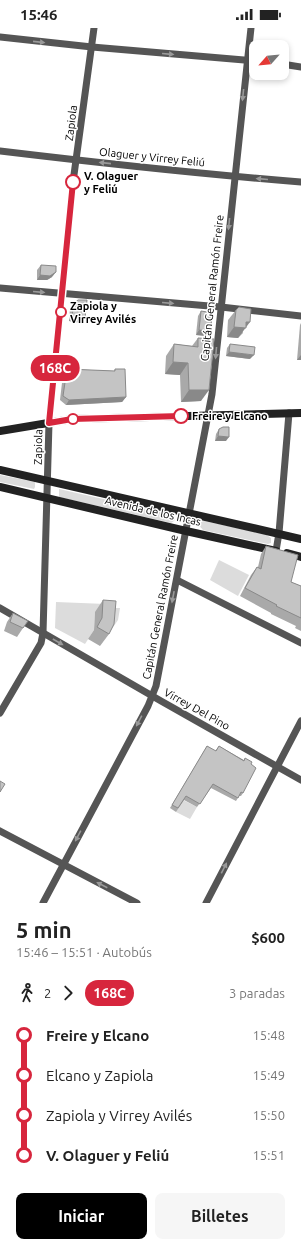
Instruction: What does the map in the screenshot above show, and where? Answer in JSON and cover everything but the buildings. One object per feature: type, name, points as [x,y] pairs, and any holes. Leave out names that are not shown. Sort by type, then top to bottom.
[{"type":"main road","points":[[0,431],[72,419],[301,413]]},
{"type":"main road","name":"Avenida de los Incas","points":[[0,470],[301,538]]},
{"type":"main road","name":"Avenida de los Incas","points":[[0,487],[301,557]]},
{"type":"street","name":"Zapiola","points":[[0,713],[41,643],[43,633],[49,423],[73,182],[94,28]]},
{"type":"street","name":"Capitán General Ramón Freire","points":[[43,903],[156,686],[209,416],[251,28]]},
{"type":"street","points":[[0,37],[92,47],[247,60]]},
{"type":"street","points":[[289,65],[301,67]]},
{"type":"street","name":"Olaguer y Virrey Feliú","points":[[0,151],[301,182]]},
{"type":"street","points":[[0,288],[221,307],[301,316]]},
{"type":"street","points":[[276,551],[290,413]]},
{"type":"street","points":[[177,580],[301,643]]},
{"type":"street","name":"Virrey Del Pino","points":[[0,608],[301,780]]},
{"type":"street","points":[[206,903],[301,721]]},
{"type":"street","points":[[0,831],[137,903]]},
{"type":"shaded area","points":[[0,475],[35,482],[35,487],[34,489],[0,482]]},
{"type":"shaded area","points":[[59,489],[174,515],[175,519],[171,523],[59,497]]},
{"type":"shaded area","points":[[204,521],[265,534],[271,538],[271,543],[268,544],[203,530],[200,525],[201,522]]},
{"type":"shaded area","points":[[219,560],[249,575],[238,596],[210,580]]},
{"type":"shaded area","points":[[56,602],[106,604],[111,608],[120,608],[118,620],[106,636],[95,612],[94,630],[85,644],[55,628]]},
{"type":"shaded area","points":[[183,800],[197,807],[190,819],[176,812]]},
{"type":"bus line","name":"168C","points":[[73,182],[49,423],[72,419],[181,416]]},
{"type":"place","name":"V. Olaguer y Feliú","points":[[73,182]]},
{"type":"place","name":"Zapiola y Virrey Avilés","points":[[61,312]]},
{"type":"place","name":"Freire y Elcano","points":[[181,416]]}]
